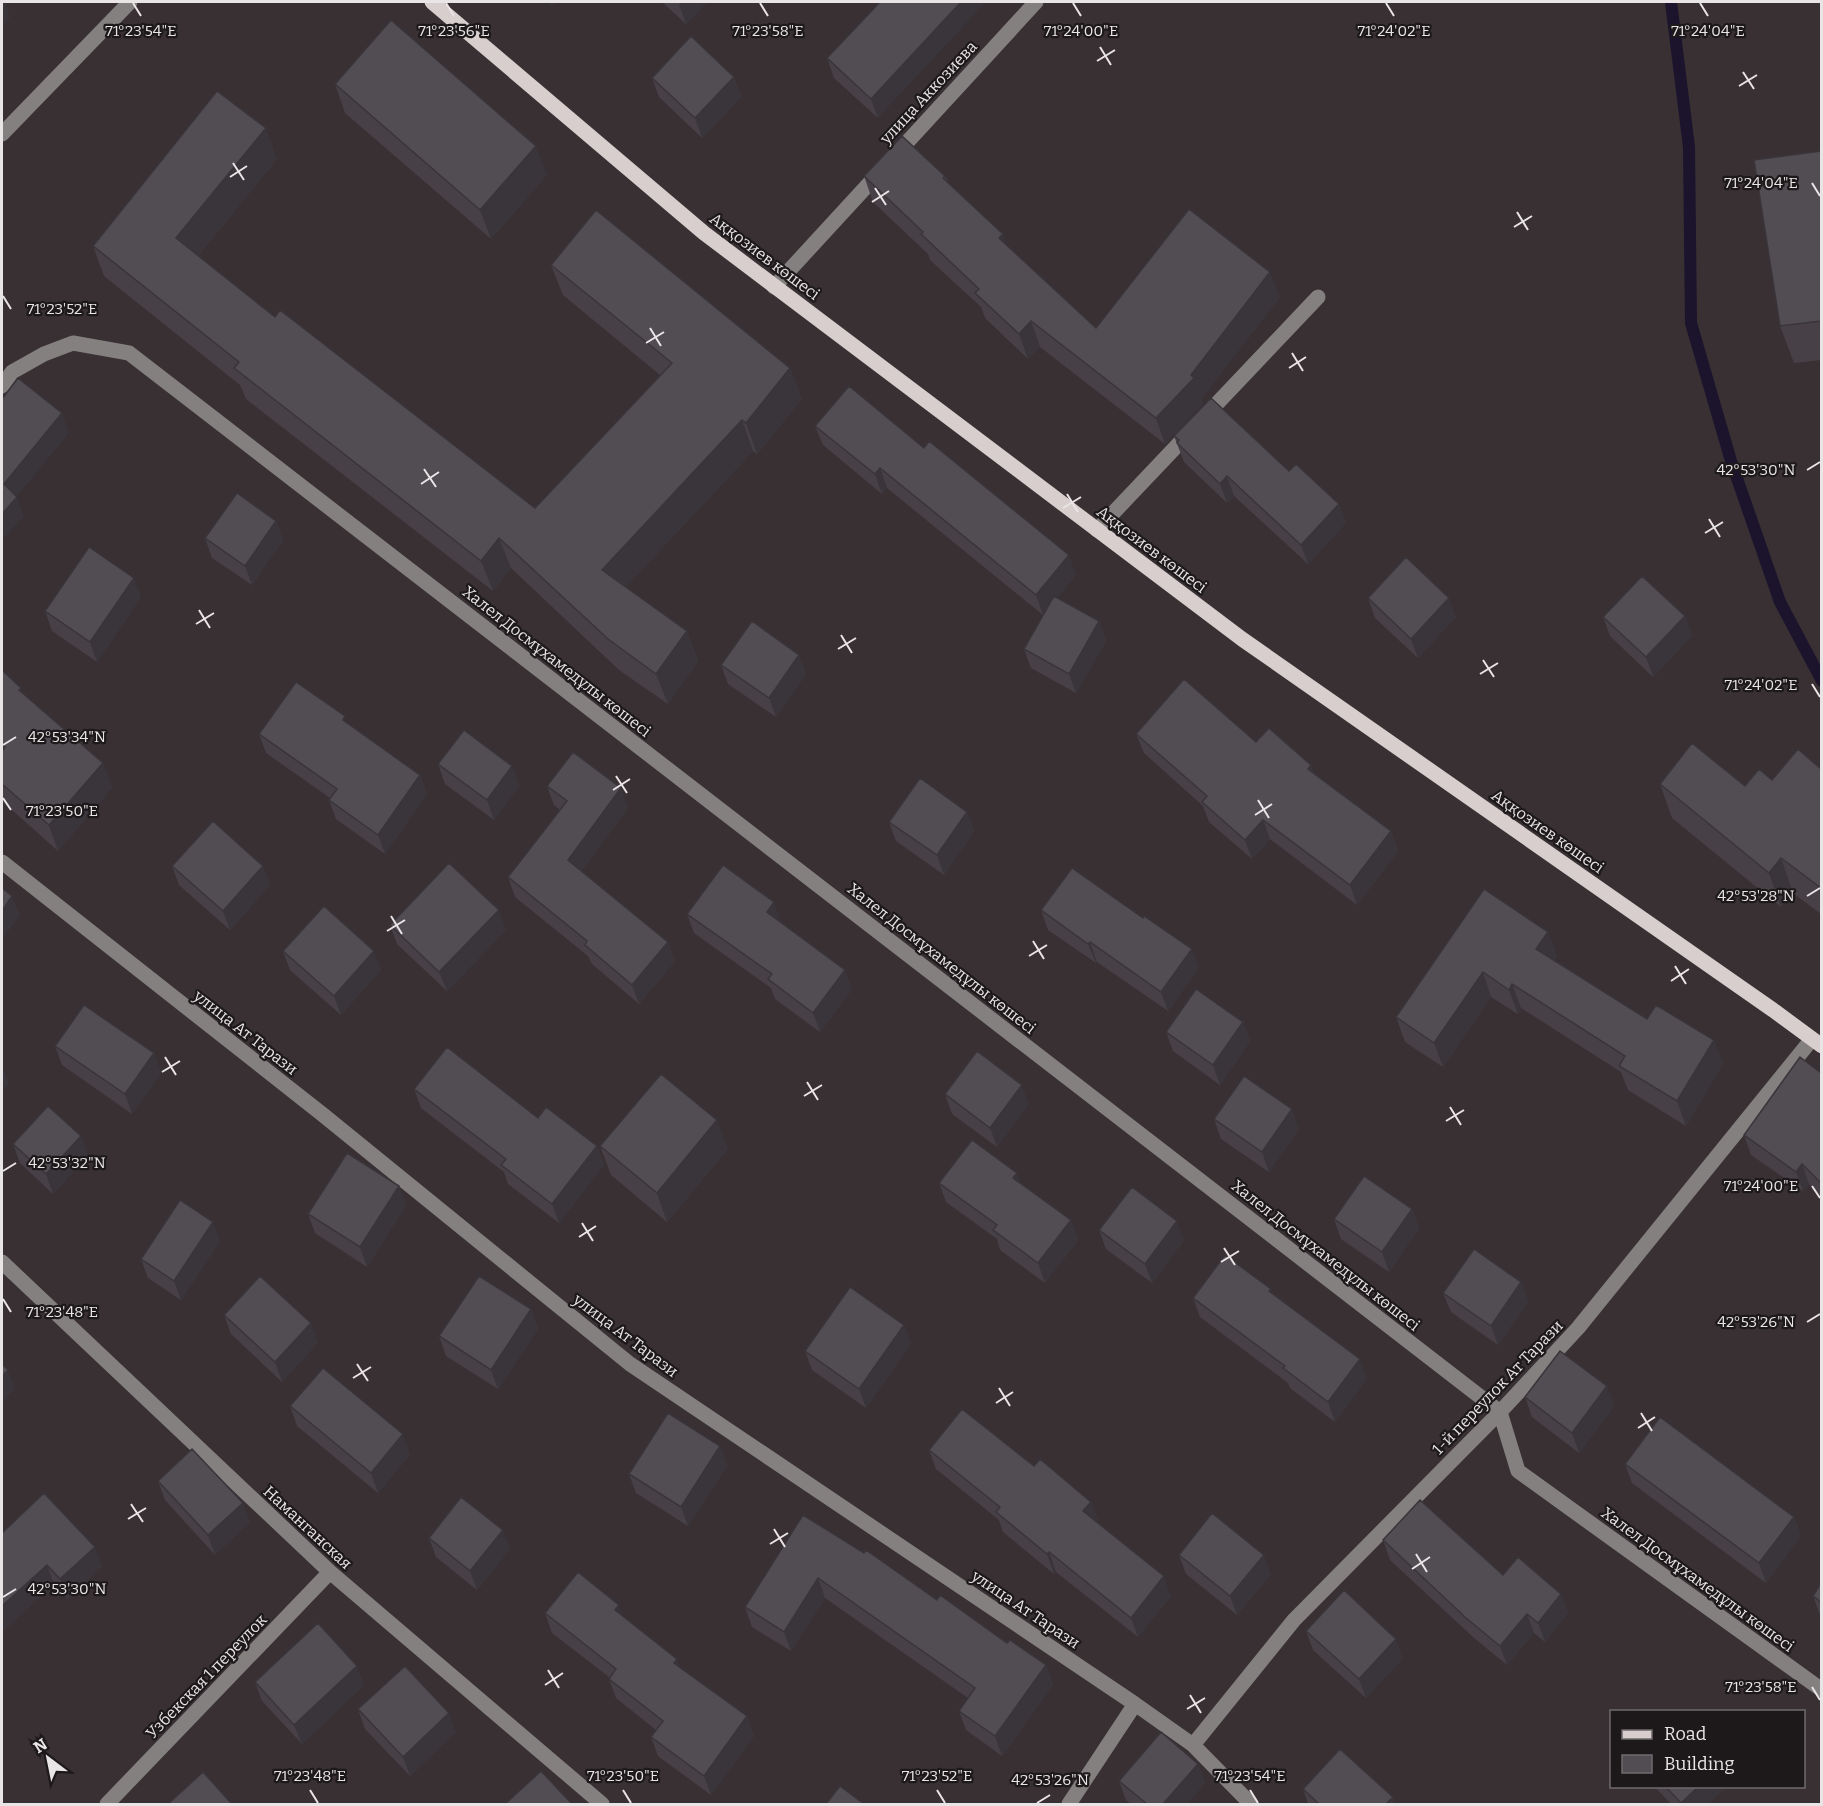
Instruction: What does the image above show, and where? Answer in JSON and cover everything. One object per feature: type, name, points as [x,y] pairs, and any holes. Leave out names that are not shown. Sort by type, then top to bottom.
[{"type":"main road","name":"Аққозиев көшесі","points":[[432,2],[704,233],[1242,639],[1817,1043]]},
{"type":"street","points":[[2,134],[130,2]]},
{"type":"street","name":"улица Аккозиева","points":[[774,286],[1036,2]]},
{"type":"street","points":[[1097,530],[1317,297]]},
{"type":"street","name":"Халел Досмұхамедұлы көшесі","points":[[2,386],[7,370],[73,343],[129,352],[1500,1412],[1518,1471],[1821,1690]]},
{"type":"street","name":"улица Ат Тарази","points":[[2,862],[322,1114],[630,1364],[1135,1704],[1192,1745],[1251,1804]]},
{"type":"street","name":"1-й переулок Ат Тарази","points":[[1192,1745],[1293,1620],[1500,1412],[1578,1328],[1817,1043]]},
{"type":"street","name":"Наманганская","points":[[2,1262],[330,1572],[602,1804]]},
{"type":"street","name":"Узбекская 1 переулок","points":[[107,1804],[330,1572]]},
{"type":"street","points":[[1069,1804],[1135,1704]]},
{"type":"building","points":[[880,2],[961,2],[871,99],[827,58]]},
{"type":"building","points":[[391,20],[536,146],[480,210],[335,84]]},
{"type":"building","points":[[691,36],[734,77],[695,118],[652,78]]},
{"type":"building","points":[[217,91],[266,128],[176,238],[275,317],[280,310],[535,508],[672,363],[551,265],[596,210],[790,368],[746,423],[742,420],[602,570],[687,631],[656,674],[608,639],[499,538],[481,561],[234,368],[239,362],[93,246]]},
{"type":"building","points":[[902,136],[1003,234],[999,238],[1096,328],[1189,209],[1270,272],[1191,375],[1194,378],[1156,418],[1031,321],[1019,334],[975,293],[979,289],[864,176]]},
{"type":"building","points":[[1821,151],[1821,321],[1780,326],[1754,160]]},
{"type":"building","points":[[18,378],[62,413],[4,484],[17,497],[2,514],[2,399]]},
{"type":"building","points":[[849,386],[924,448],[929,441],[1069,555],[1036,595],[880,468],[875,474],[815,426]]},
{"type":"building","points":[[1211,398],[1289,471],[1296,464],[1339,504],[1301,545],[1227,476],[1220,484],[1177,443],[1179,440],[1174,436]]},
{"type":"building","points":[[237,493],[276,521],[245,566],[205,538]]},
{"type":"building","points":[[89,547],[134,578],[90,642],[45,611]]},
{"type":"building","points":[[1406,557],[1449,598],[1411,639],[1368,598]]},
{"type":"building","points":[[1642,576],[1685,616],[1646,657],[1603,617]]},
{"type":"building","points":[[1054,596],[1099,621],[1069,674],[1024,649]]},
{"type":"building","points":[[752,621],[799,655],[769,698],[721,665]]},
{"type":"building","points":[[2,670],[21,688],[19,690],[103,763],[49,825],[2,784],[2,751],[5,747],[2,744]]},
{"type":"building","points":[[1184,679],[1256,742],[1269,728],[1311,765],[1308,769],[1391,831],[1350,885],[1263,820],[1245,840],[1202,802],[1207,796],[1136,734]]},
{"type":"building","points":[[296,682],[345,716],[343,720],[420,775],[378,835],[329,800],[337,789],[259,734]]},
{"type":"building","points":[[464,730],[512,766],[487,800],[438,764]]},
{"type":"building","points":[[1692,743],[1745,786],[1759,769],[1772,780],[1798,749],[1821,769],[1821,888],[1781,858],[1769,873],[1660,784]]},
{"type":"building","points":[[573,752],[621,788],[568,860],[668,942],[632,985],[585,945],[587,941],[508,877],[567,801],[547,786]]},
{"type":"building","points":[[920,778],[967,812],[937,855],[889,822]]},
{"type":"building","points":[[213,821],[263,866],[223,911],[172,866]]},
{"type":"building","points":[[449,863],[499,910],[439,972],[390,925]]},
{"type":"building","points":[[723,865],[774,902],[767,912],[845,970],[813,1013],[768,979],[772,974],[687,914]]},
{"type":"building","points":[[1072,868],[1192,949],[1161,992],[1041,910]]},
{"type":"building","points":[[2,888],[12,896],[2,911]]},
{"type":"building","points":[[1484,889],[1548,932],[1536,949],[1647,1019],[1656,1005],[1714,1040],[1677,1101],[1619,1066],[1625,1056],[1512,984],[1509,990],[1483,972],[1434,1043],[1396,1017]]},
{"type":"building","points":[[324,906],[374,951],[334,996],[283,951]]},
{"type":"building","points":[[1196,989],[1243,1022],[1213,1065],[1166,1032]]},
{"type":"building","points":[[84,1005],[154,1053],[125,1094],[55,1046]]},
{"type":"building","points":[[447,1047],[538,1118],[546,1107],[597,1146],[552,1204],[501,1165],[506,1159],[414,1089]]},
{"type":"building","points":[[977,1051],[1022,1085],[990,1128],[945,1094]]},
{"type":"building","points":[[1800,1057],[1821,1073],[1821,1183],[1802,1164],[1796,1172],[1744,1135]]},
{"type":"building","points":[[661,1074],[717,1120],[657,1193],[600,1146]]},
{"type":"building","points":[[1244,1076],[1292,1109],[1262,1152],[1214,1119]]},
{"type":"building","points":[[48,1106],[81,1136],[46,1174],[13,1144]]},
{"type":"building","points":[[972,1140],[1017,1173],[1013,1178],[1071,1220],[1038,1263],[993,1230],[997,1225],[939,1183]]},
{"type":"building","points":[[347,1153],[399,1186],[360,1247],[308,1214]]},
{"type":"building","points":[[1364,1176],[1412,1209],[1382,1252],[1334,1219]]},
{"type":"building","points":[[1132,1187],[1177,1221],[1145,1264],[1099,1230]]},
{"type":"building","points":[[180,1200],[213,1222],[174,1281],[141,1259]]},
{"type":"building","points":[[1474,1249],[1521,1282],[1491,1326],[1443,1293]]},
{"type":"building","points":[[1225,1255],[1360,1359],[1328,1402],[1283,1368],[1285,1366],[1193,1298]]},
{"type":"building","points":[[260,1276],[311,1323],[275,1362],[224,1315]]},
{"type":"building","points":[[479,1276],[531,1309],[491,1370],[439,1336]]},
{"type":"building","points":[[850,1287],[904,1325],[859,1389],[805,1351]]},
{"type":"building","points":[[1560,1351],[1607,1386],[1572,1433],[1525,1397]]},
{"type":"building","points":[[2,1364],[8,1370],[2,1376]]},
{"type":"building","points":[[323,1368],[403,1434],[371,1473],[290,1406]]},
{"type":"building","points":[[962,1409],[1034,1466],[1040,1459],[1091,1502],[1083,1511],[1164,1576],[1131,1618],[996,1512],[1000,1507],[929,1450]]},
{"type":"building","points":[[668,1413],[720,1446],[681,1507],[629,1474]]},
{"type":"building","points":[[1660,1417],[1794,1517],[1759,1563],[1625,1464]]},
{"type":"building","points":[[192,1449],[243,1503],[208,1535],[158,1481]]},
{"type":"building","points":[[44,1493],[95,1547],[60,1579],[47,1565],[2,1606],[2,1533]]},
{"type":"building","points":[[461,1497],[503,1530],[470,1571],[429,1538]]},
{"type":"building","points":[[1420,1500],[1503,1575],[1518,1557],[1561,1594],[1538,1623],[1527,1614],[1500,1646],[1466,1618],[1383,1540]]},
{"type":"building","points":[[1212,1513],[1264,1555],[1230,1596],[1179,1555]]},
{"type":"building","points":[[803,1515],[864,1553],[866,1550],[937,1600],[940,1595],[1007,1643],[1010,1640],[1046,1665],[995,1736],[959,1711],[975,1688],[818,1578],[784,1632],[745,1607]]},
{"type":"building","points":[[578,1572],[619,1605],[615,1610],[677,1659],[674,1663],[747,1716],[704,1776],[651,1737],[663,1721],[609,1679],[616,1669],[545,1613]]},
{"type":"building","points":[[1821,1583],[1821,1602],[1813,1596]]},
{"type":"building","points":[[1344,1590],[1396,1639],[1359,1679],[1306,1631]]},
{"type":"building","points":[[318,1623],[357,1666],[294,1725],[255,1682]]},
{"type":"building","points":[[405,1666],[449,1713],[403,1757],[358,1709]]},
{"type":"building","points":[[1161,1732],[1198,1764],[1163,1804],[1147,1804],[1119,1781]]},
{"type":"building","points":[[1340,1749],[1393,1797],[1386,1804],[1319,1804],[1303,1789]]},
{"type":"building","points":[[541,1771],[572,1804],[505,1804]]},
{"type":"building","points":[[203,1772],[232,1804],[168,1804]]},
{"type":"building","points":[[840,1786],[864,1804],[826,1804]]},
{"type":"building","points":[[1667,1788],[1697,1788],[1681,1803]]},
{"type":"waterway","points":[[1671,2],[1689,147],[1691,323],[1731,461],[1780,602],[1822,681]]}]
